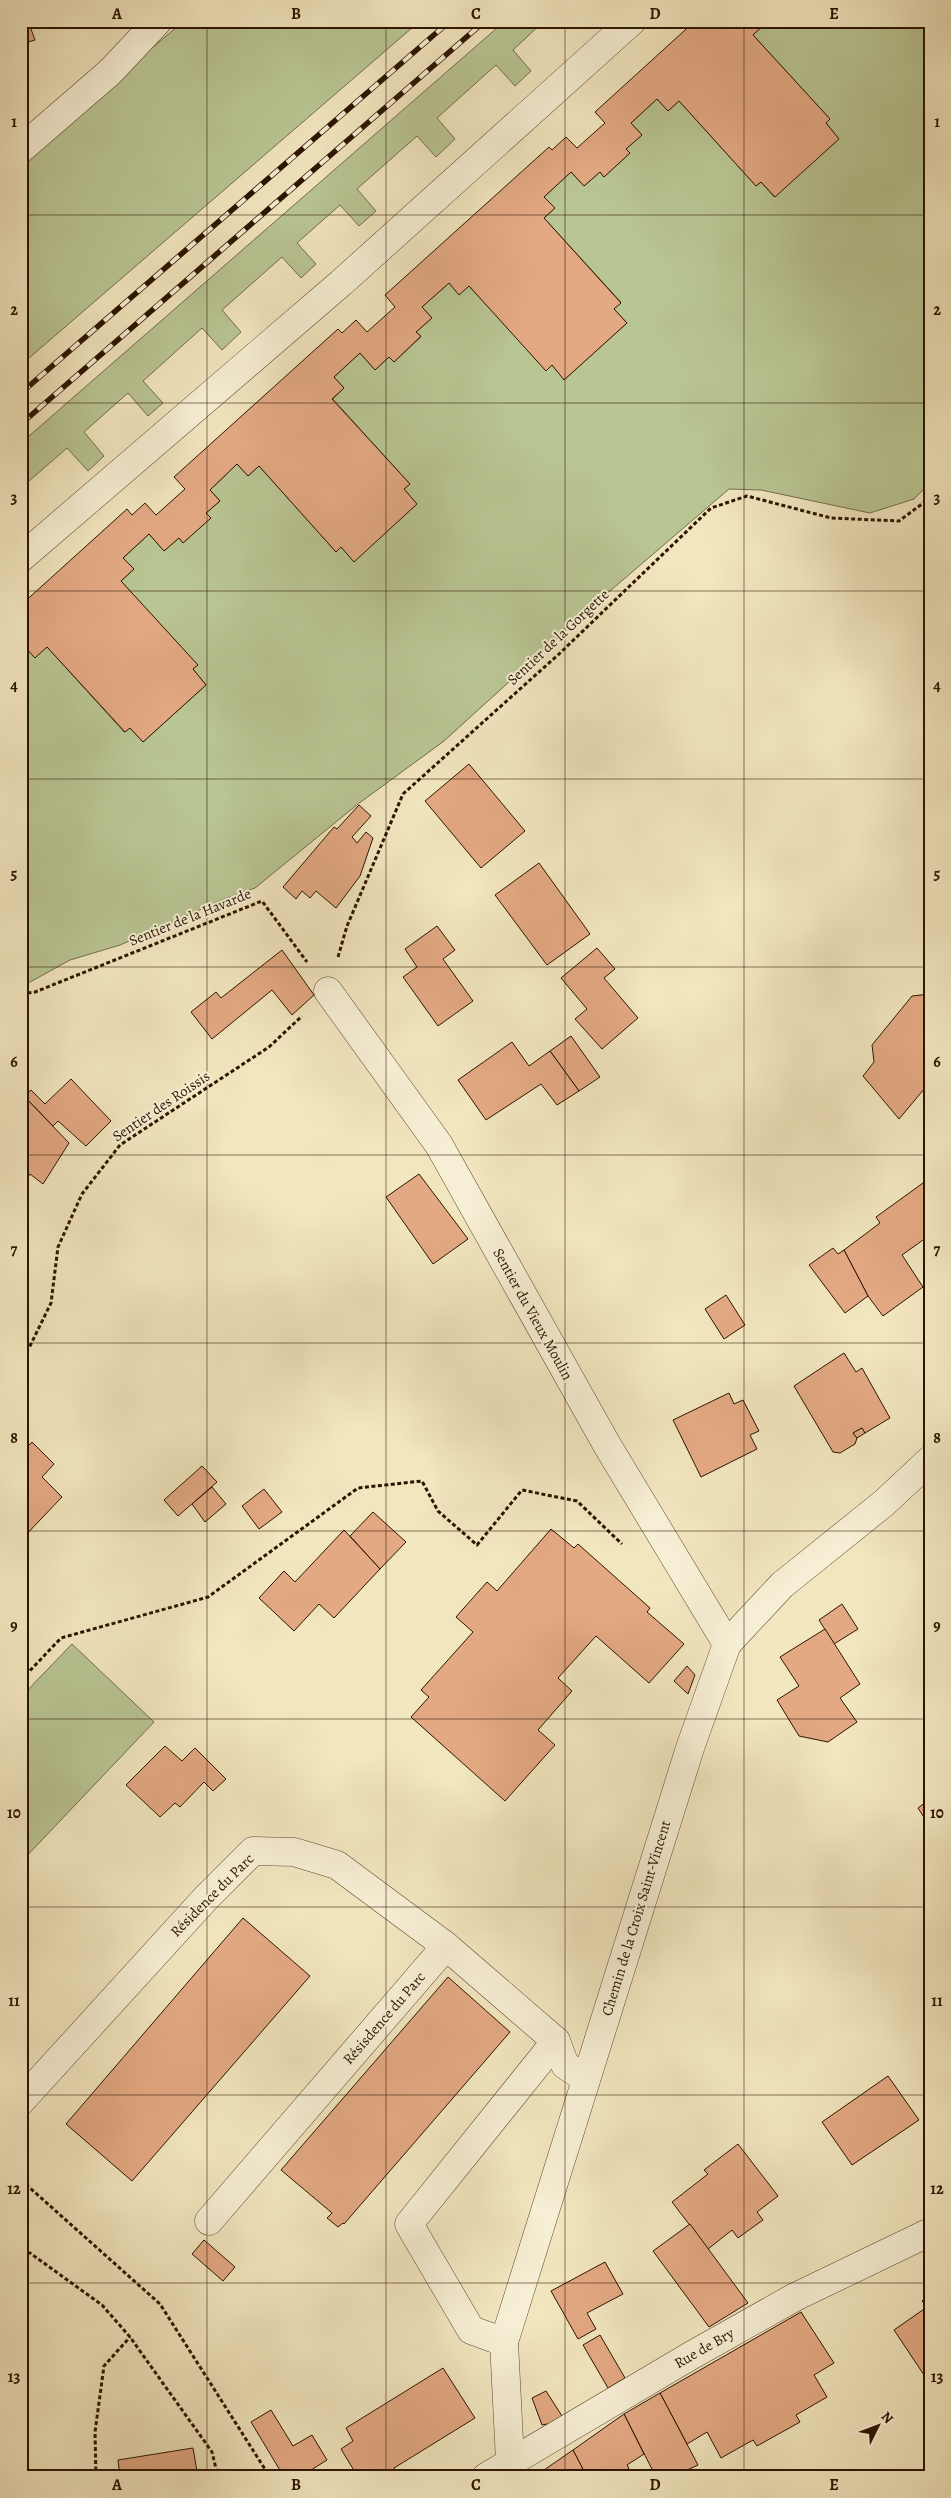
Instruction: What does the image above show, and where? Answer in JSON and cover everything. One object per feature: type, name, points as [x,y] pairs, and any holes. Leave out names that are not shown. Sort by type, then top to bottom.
[{"type":"street","points":[[21,149],[110,72],[158,21]]},
{"type":"street","points":[[21,558],[341,283],[632,21]]},
{"type":"street","name":"Sentier du Vieux Moulin","points":[[328,991],[439,1145],[607,1445],[727,1644]]},
{"type":"street","name":"Chemin de la Croix Saint-Vincent","points":[[513,2469],[504,2342],[569,2062],[690,1748],[727,1644],[782,1585],[884,1504],[930,1460]]},
{"type":"street","name":"Résidence du Parc","points":[[21,2101],[206,1898],[253,1851],[294,1852],[337,1864],[446,1946]]},
{"type":"street","points":[[446,1946],[569,2062],[409,2224],[471,2330],[504,2342]]},
{"type":"street","name":"Résisdence du Parc","points":[[209,2221],[446,1946]]},
{"type":"street","name":"Rue de Bry","points":[[486,2477],[513,2469],[599,2412],[692,2355],[795,2297],[930,2232]]},
{"type":"path","name":"Sentier de la Gorgette","points":[[328,991],[347,926],[403,794],[559,654],[710,508],[747,496],[831,518],[899,521],[930,498]]},
{"type":"path","name":"Sentier de la Havarde","points":[[21,994],[35,992],[262,900],[328,991]]},
{"type":"path","name":"Sentier des Roissis","points":[[21,1356],[29,1348],[51,1303],[58,1247],[82,1194],[120,1145],[269,1047],[328,991]]},
{"type":"path","points":[[21,1680],[61,1638],[208,1597],[358,1488],[422,1481],[438,1511],[477,1545],[522,1490],[577,1501],[627,1548]]},
{"type":"path","points":[[21,2180],[160,2304],[270,2477]]},
{"type":"path","points":[[21,2253],[30,2253],[102,2305],[130,2337],[212,2452],[218,2477]]},
{"type":"path","points":[[96,2477],[95,2432],[104,2366],[130,2337]]},
{"type":"green space","points":[[184,21],[420,21],[21,365],[21,158]]},
{"type":"green space","points":[[505,21],[544,21],[513,50],[531,71],[515,86],[496,65],[437,118],[455,139],[436,157],[417,136],[357,189],[376,211],[359,226],[340,205],[297,243],[316,264],[301,278],[282,257],[222,310],[241,332],[222,350],[202,328],[143,381],[163,403],[148,416],[128,393],[84,432],[104,456],[88,471],[67,448],[21,488],[21,443]]},
{"type":"green space","points":[[762,21],[930,21],[930,483],[914,499],[870,513],[761,490],[729,489],[596,603],[444,741],[358,804],[255,888],[222,900],[120,945],[70,960],[21,987],[21,649],[24,646],[47,647],[124,732],[130,728],[143,742],[206,685],[193,669],[197,665],[121,581],[134,569],[123,558],[149,534],[164,551],[179,538],[183,543],[210,518],[206,513],[220,501],[210,490],[237,464],[248,476],[259,466],[336,552],[341,547],[354,561],[417,504],[404,489],[410,484],[333,399],[344,388],[334,377],[360,353],[375,370],[389,357],[394,362],[421,337],[416,332],[432,318],[422,307],[449,283],[459,294],[469,286],[546,370],[552,365],[565,379],[627,323],[614,309],[621,302],[544,218],[555,208],[544,197],[571,172],[584,186],[600,172],[604,177],[630,153],[626,149],[642,135],[631,123],[657,99],[668,111],[679,101],[756,186],[761,182],[774,197],[839,139],[826,123],[830,119],[753,35],[764,24]]},
{"type":"green space","points":[[72,1644],[154,1722],[21,1862],[21,1697]]},
{"type":"building","points":[[21,21],[28,21],[35,40],[21,44]]},
{"type":"building","points":[[695,21],[762,21],[765,24],[753,35],[830,119],[826,123],[839,139],[775,197],[761,182],[756,186],[679,101],[668,111],[657,99],[631,123],[642,135],[626,149],[630,153],[604,177],[600,172],[584,186],[571,172],[544,197],[555,208],[544,218],[621,303],[614,309],[627,323],[564,380],[552,365],[546,371],[469,286],[459,295],[449,283],[422,307],[432,318],[416,332],[421,336],[394,362],[389,357],[375,370],[360,353],[334,377],[344,388],[332,399],[410,484],[404,489],[417,504],[354,562],[341,547],[336,552],[259,466],[248,476],[237,464],[210,490],[220,501],[206,513],[211,518],[183,543],[179,538],[164,551],[149,534],[123,558],[134,569],[121,581],[198,665],[193,669],[206,685],[143,742],[130,728],[125,732],[47,647],[35,658],[24,646],[21,649],[21,605],[127,509],[132,515],[145,503],[156,515],[185,489],[174,477],[338,329],[342,333],[356,320],[367,332],[395,307],[385,295],[549,147],[552,150],[566,137],[577,148],[605,123],[595,112]]},
{"type":"building","points":[[469,764],[525,831],[481,868],[425,801]]},
{"type":"building","points":[[359,805],[371,816],[352,837],[357,843],[366,832],[373,838],[360,876],[336,908],[316,891],[310,898],[302,891],[296,899],[283,887],[334,827],[337,829]]},
{"type":"building","points":[[539,863],[590,934],[547,965],[495,895]]},
{"type":"building","points":[[437,926],[455,950],[443,959],[473,1001],[438,1026],[403,977],[417,967],[405,949]]},
{"type":"building","points":[[597,948],[615,969],[604,978],[638,1018],[602,1049],[575,1019],[587,1009],[561,978]]},
{"type":"building","points":[[282,950],[314,995],[292,1015],[272,990],[212,1039],[191,1012],[216,992],[221,998]]},
{"type":"building","points":[[930,994],[930,1082],[899,1119],[863,1076],[874,1062],[872,1045],[912,996]]},
{"type":"building","points":[[571,1036],[600,1077],[579,1091],[550,1051]]},
{"type":"building","points":[[512,1042],[529,1066],[550,1051],[579,1091],[557,1105],[541,1084],[486,1120],[458,1080]]},
{"type":"building","points":[[71,1079],[111,1121],[86,1146],[58,1121],[53,1126],[24,1096],[31,1090],[45,1104]]},
{"type":"building","points":[[21,1093],[69,1143],[43,1184],[30,1174],[21,1188],[21,1141],[25,1136],[21,1134]]},
{"type":"building","points":[[419,1174],[468,1239],[433,1264],[386,1197]]},
{"type":"building","points":[[923,1183],[930,1193],[930,1235],[902,1255],[923,1287],[883,1316],[868,1296],[844,1250],[880,1223],[876,1217]]},
{"type":"building","points":[[833,1248],[838,1254],[844,1250],[868,1296],[845,1313],[809,1265]]},
{"type":"building","points":[[726,1295],[745,1325],[724,1339],[705,1309]]},
{"type":"building","points":[[844,1353],[856,1372],[862,1368],[890,1418],[865,1433],[862,1428],[853,1433],[857,1438],[855,1444],[840,1453],[833,1452],[794,1386]]},
{"type":"building","points":[[729,1393],[734,1404],[743,1400],[759,1431],[750,1435],[757,1449],[701,1477],[673,1420]]},
{"type":"building","points":[[862,1428],[865,1433],[857,1438],[853,1433]]},
{"type":"building","points":[[32,1442],[54,1464],[42,1477],[62,1497],[21,1540],[21,1454]]},
{"type":"building","points":[[202,1466],[217,1482],[178,1516],[164,1500]]},
{"type":"building","points":[[212,1487],[226,1504],[205,1522],[192,1504]]},
{"type":"building","points":[[264,1489],[282,1512],[259,1529],[242,1506]]},
{"type":"building","points":[[373,1512],[406,1542],[380,1569],[350,1536]]},
{"type":"building","points":[[551,1529],[574,1548],[578,1544],[650,1608],[647,1612],[684,1644],[649,1683],[596,1636],[558,1678],[572,1691],[538,1730],[555,1745],[505,1801],[411,1717],[429,1697],[421,1690],[473,1632],[456,1617],[487,1582],[497,1591]]},
{"type":"building","points":[[344,1530],[380,1569],[334,1618],[319,1604],[294,1631],[259,1598],[284,1571],[295,1582]]},
{"type":"building","points":[[842,1604],[858,1629],[834,1644],[819,1620]]},
{"type":"building","points":[[825,1629],[860,1684],[840,1698],[857,1722],[828,1742],[799,1736],[777,1700],[799,1686],[780,1657]]},
{"type":"building","points":[[687,1666],[695,1675],[688,1694],[674,1681]]},
{"type":"building","points":[[165,1746],[182,1761],[195,1748],[226,1779],[213,1791],[204,1782],[180,1807],[175,1803],[160,1817],[126,1785]]},
{"type":"building","points":[[930,1799],[930,1815],[925,1819],[918,1808]]},
{"type":"building","points":[[243,1918],[310,1976],[132,2181],[66,2124]]},
{"type":"building","points":[[448,1977],[510,2032],[344,2224],[338,2227],[327,2218],[332,2213],[281,2170]]},
{"type":"building","points":[[888,2076],[919,2120],[852,2165],[822,2122]]},
{"type":"building","points":[[738,2144],[778,2196],[757,2212],[763,2220],[738,2238],[732,2230],[708,2249],[672,2202],[708,2174],[704,2170]]},
{"type":"building","points":[[690,2224],[748,2303],[709,2327],[653,2251]]},
{"type":"building","points":[[204,2240],[235,2267],[223,2281],[192,2254]]},
{"type":"building","points":[[605,2262],[623,2294],[587,2313],[596,2329],[578,2339],[551,2291]]},
{"type":"building","points":[[930,2296],[930,2380],[928,2381],[894,2330],[927,2307],[922,2301]]},
{"type":"building","points":[[801,2312],[834,2363],[814,2375],[827,2397],[796,2415],[800,2422],[757,2446],[753,2440],[721,2458],[707,2432],[687,2444],[660,2393]]},
{"type":"building","points":[[600,2335],[625,2378],[608,2388],[583,2345]]},
{"type":"building","points":[[443,2368],[475,2418],[394,2468],[398,2474],[394,2477],[358,2477],[341,2449],[353,2441],[346,2428]]},
{"type":"building","points":[[546,2391],[562,2416],[553,2423],[542,2425],[532,2398]]},
{"type":"building","points":[[660,2393],[698,2465],[672,2477],[656,2477],[624,2414]]},
{"type":"building","points":[[271,2410],[293,2446],[312,2435],[327,2460],[300,2477],[284,2477],[251,2422]]},
{"type":"building","points":[[624,2414],[644,2454],[627,2465],[629,2468],[619,2477],[587,2477],[573,2450]]},
{"type":"building","points":[[193,2448],[198,2477],[120,2477],[118,2460]]},
{"type":"building","points":[[573,2450],[587,2477],[542,2477],[544,2470]]},
{"type":"railway","points":[[21,393],[450,21]]},
{"type":"railway","points":[[21,424],[485,21]]}]
